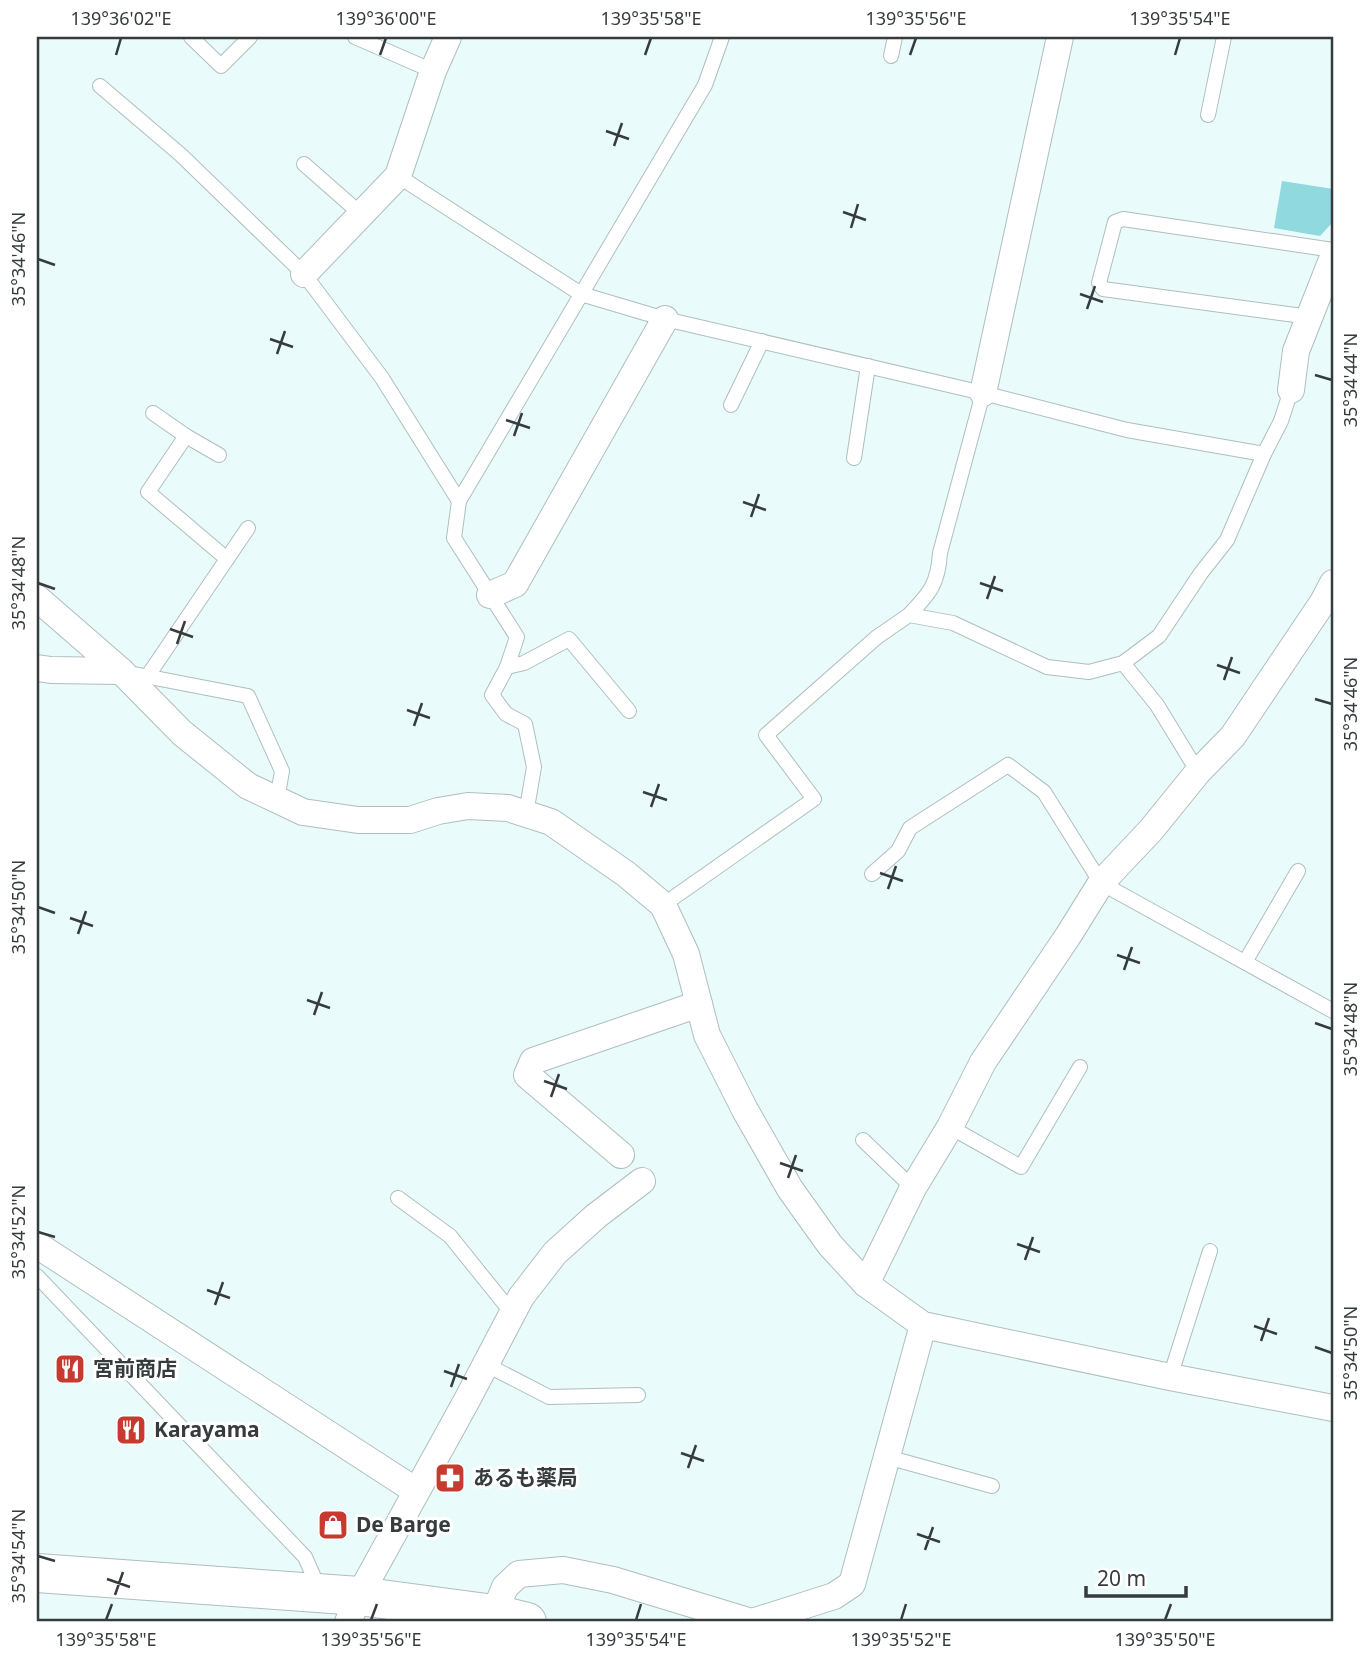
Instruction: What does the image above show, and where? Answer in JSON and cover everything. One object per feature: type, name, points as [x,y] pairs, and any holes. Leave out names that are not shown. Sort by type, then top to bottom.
[{"type":"main road","points":[[37,1573],[321,1593],[354,1609],[510,1618]]},
{"type":"street","points":[[304,274],[398,176],[433,71],[448,37]]},
{"type":"street","points":[[983,393],[1060,37]]},
{"type":"street","points":[[1291,390],[1296,351],[1333,257]]},
{"type":"street","points":[[490,594],[515,584],[665,319]]},
{"type":"street","points":[[37,598],[134,674],[182,733],[248,786],[277,800],[303,812],[358,820],[410,821],[438,811],[468,806],[508,808],[551,822],[626,874],[663,905],[686,954],[707,1035],[745,1110],[790,1189],[830,1245],[866,1284],[923,1325],[1333,1408]]},
{"type":"street","points":[[866,1284],[913,1188],[950,1127],[983,1062],[1101,883],[1233,736],[1330,598]]},
{"type":"street","points":[[37,668],[134,674]]},
{"type":"street","points":[[621,1155],[527,1075],[533,1061],[699,1004]]},
{"type":"street","points":[[354,1609],[520,1297],[555,1252],[642,1181]]},
{"type":"street","points":[[37,1245],[416,1490]]},
{"type":"street","points":[[510,1618],[505,1587],[519,1574],[563,1570],[613,1580],[751,1622],[834,1596],[852,1584],[923,1325]]},
{"type":"lane","points":[[191,37],[221,66],[250,37]]},
{"type":"lane","points":[[355,37],[433,71]]},
{"type":"lane","points":[[526,814],[534,767],[525,723],[506,714],[492,695],[507,667],[517,637],[454,538],[459,501],[705,85],[722,37]]},
{"type":"lane","points":[[891,56],[895,37]]},
{"type":"lane","points":[[1208,115],[1224,37]]},
{"type":"lane","points":[[100,86],[181,155],[304,274],[382,378],[459,501]]},
{"type":"lane","points":[[304,164],[362,215]]},
{"type":"lane","points":[[398,176],[580,295],[665,319],[983,393],[1127,430],[1264,454]]},
{"type":"lane","points":[[1310,317],[1103,289],[1099,283],[1115,222],[1123,219],[1333,250]]},
{"type":"lane","points":[[731,405],[762,341]]},
{"type":"lane","points":[[854,458],[868,366]]},
{"type":"lane","points":[[909,615],[953,623],[1047,667],[1089,671],[1123,663],[1159,636],[1227,540],[1281,421],[1291,390]]},
{"type":"lane","points":[[663,905],[814,799],[766,735],[877,636],[909,615],[928,596],[939,574],[940,553],[983,393]]},
{"type":"lane","points":[[153,413],[219,455]]},
{"type":"lane","points":[[186,436],[148,492],[227,559]]},
{"type":"lane","points":[[248,528],[227,559],[134,674],[248,696],[282,771],[277,800]]},
{"type":"lane","points":[[507,667],[524,663],[569,639],[629,711]]},
{"type":"lane","points":[[1123,663],[1157,705],[1198,772]]},
{"type":"lane","points":[[872,874],[898,851],[910,828],[1008,765],[1044,792],[1101,883],[1333,1011]]},
{"type":"lane","points":[[1245,962],[1298,871]]},
{"type":"lane","points":[[950,1127],[1021,1167],[1080,1067]]},
{"type":"lane","points":[[863,1140],[913,1188]]},
{"type":"lane","points":[[398,1198],[450,1236],[512,1313]]},
{"type":"lane","points":[[1170,1377],[1210,1251]]},
{"type":"lane","points":[[37,1276],[305,1557],[321,1593]]},
{"type":"lane","points":[[485,1364],[549,1398],[638,1395]]},
{"type":"lane","points":[[887,1457],[992,1486]]},
{"type":"shaded area","points":[[1282,181],[1333,189],[1333,222],[1320,236],[1274,228]]},
{"type":"place","name":"宮前商店","points":[[70,1369]]},
{"type":"place","name":"Karayama","points":[[131,1430]]},
{"type":"place","name":"あるも薬局","points":[[450,1478]]},
{"type":"place","name":"De Barge","points":[[333,1525]]}]
